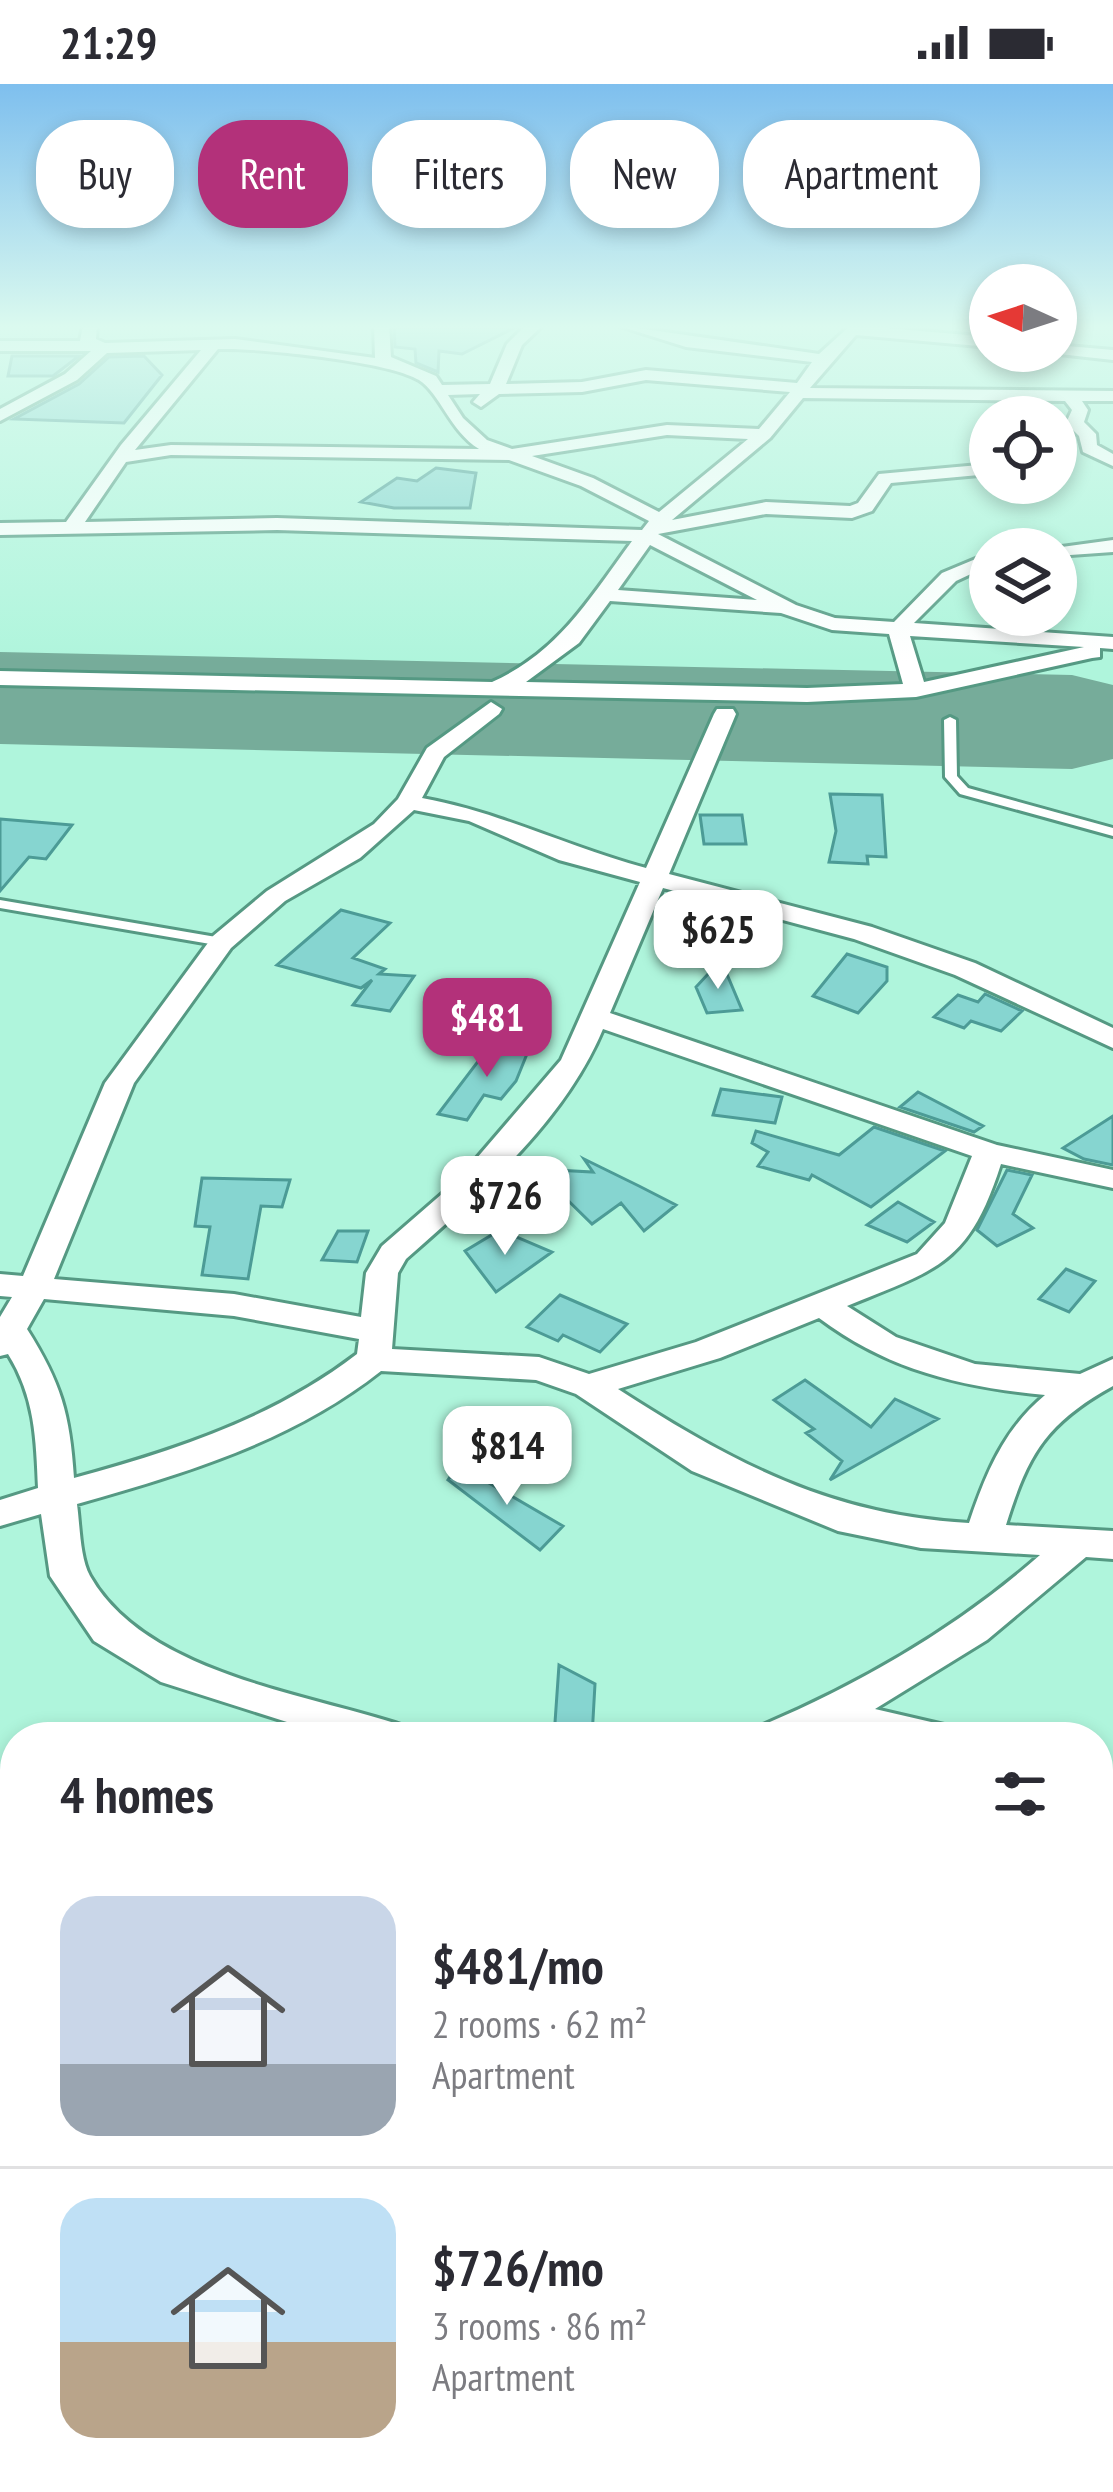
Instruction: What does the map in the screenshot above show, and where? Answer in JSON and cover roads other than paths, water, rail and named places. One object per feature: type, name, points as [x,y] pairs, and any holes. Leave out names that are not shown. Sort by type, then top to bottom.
[{"type":"street","points":[[70,528],[138,437]]},
{"type":"street","points":[[474,437],[508,455],[586,482],[623,503],[648,530],[689,558],[789,609],[832,624],[1113,645]]},
{"type":"street","points":[[121,458],[171,450],[508,455],[620,437]]},
{"type":"street","points":[[338,1722],[175,1671],[108,1630],[69,1576],[57,1495],[53,1421],[40,1378],[6,1338],[17,1286],[120,1083],[222,942],[275,896],[351,854],[408,802],[435,753],[489,700],[579,635],[648,530],[760,437]]},
{"type":"street","points":[[1088,437],[1090,448],[1113,461]]},
{"type":"street","points":[[0,529],[340,525],[648,530],[766,508],[859,511],[886,478],[969,471]]},
{"type":"street","points":[[623,503],[648,530]]},
{"type":"street","points":[[1077,549],[1113,546]]},
{"type":"street","points":[[608,593],[689,558]]},
{"type":"street","points":[[898,630],[932,588],[969,567]]},
{"type":"street","points":[[608,593],[789,609]]},
{"type":"street","points":[[898,630],[916,690]]},
{"type":"street","points":[[0,678],[224,680],[489,700],[807,695],[916,690],[1113,645]]},
{"type":"street","points":[[0,1513],[226,1444],[294,1418],[340,1389],[375,1345],[382,1273],[393,1253],[469,1187],[530,1122],[574,1062],[725,714]]},
{"type":"street","points":[[408,802],[476,815],[568,855],[863,933],[964,969],[1113,1039]]},
{"type":"street","points":[[596,1018],[989,1152],[1113,1179]]},
{"type":"street","points":[[588,1386],[708,1350],[928,1261],[955,1240],[970,1212],[989,1152]]},
{"type":"street","points":[[17,1286],[235,1305],[375,1345],[539,1369],[588,1386],[705,1462],[851,1521],[982,1540],[1095,1545]]},
{"type":"street","points":[[820,1302],[864,1338],[911,1360],[967,1377],[1099,1378]]},
{"type":"street","points":[[982,1540],[1015,1445],[1040,1417],[1099,1378]]},
{"type":"street","points":[[814,1722],[986,1624],[1095,1545]]},
{"type":"street","points":[[829,1716],[858,1722]]},
{"type":"lane","points":[[1090,448],[1113,448]]},
{"type":"lane","points":[[950,719],[951,776],[964,791],[1113,832]]},
{"type":"lane","points":[[0,904],[222,942]]}]
